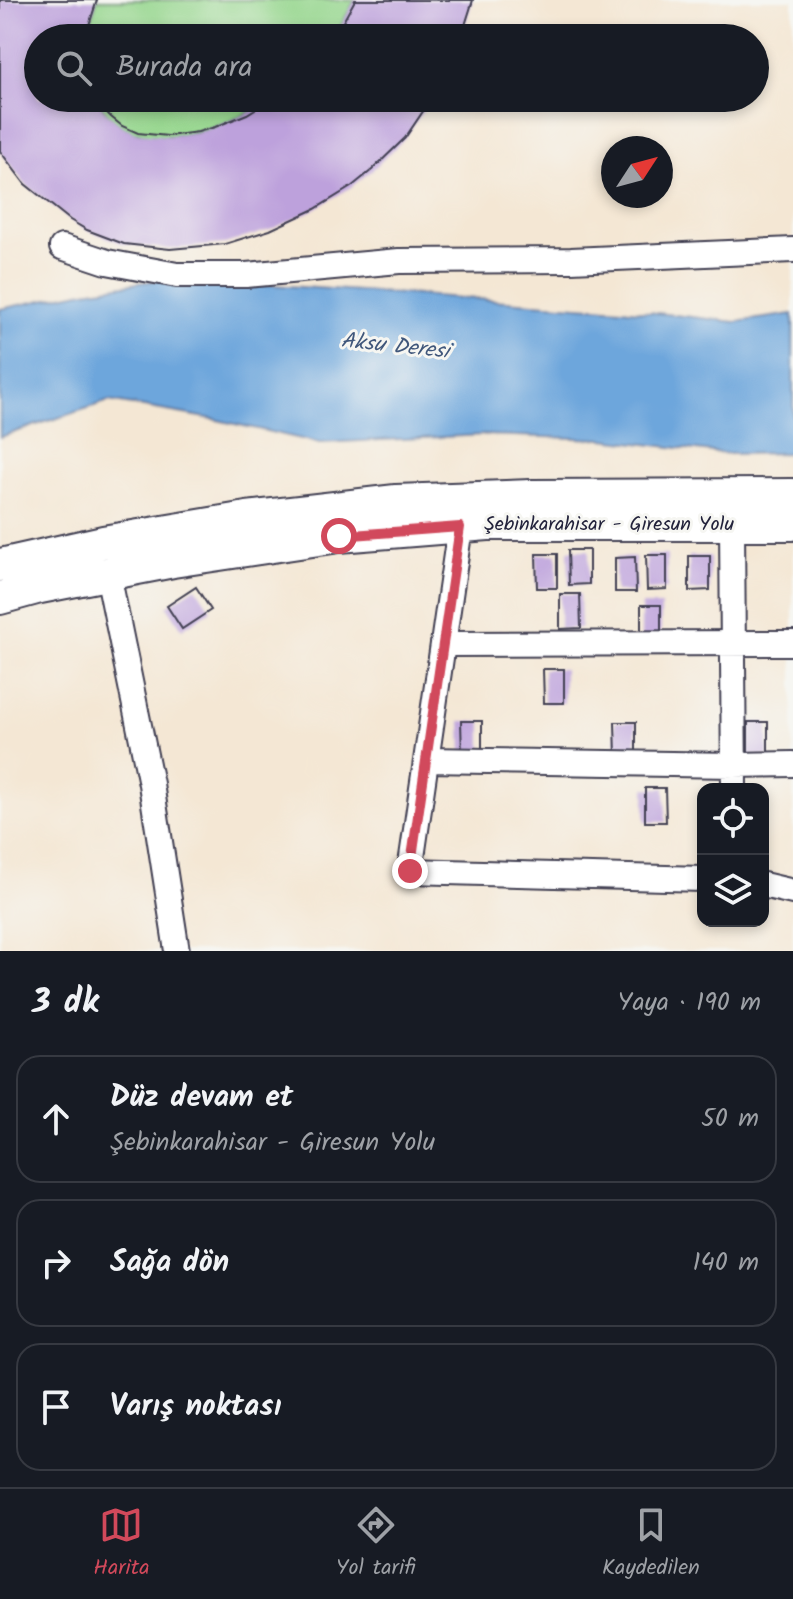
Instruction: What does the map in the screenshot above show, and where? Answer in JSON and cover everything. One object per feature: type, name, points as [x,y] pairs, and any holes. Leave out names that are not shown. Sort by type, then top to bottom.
[{"type":"main road","name":"Şebinkarahisar - Giresun Yolu","points":[[0,565],[103,542],[247,518],[396,501],[531,496],[793,495]]},
{"type":"main road","name":"Şebinkarahisar - Giresun Yolu","points":[[0,598],[173,561],[339,536],[488,524],[793,524]]},
{"type":"street","points":[[62,247],[107,262],[177,275],[246,275],[399,261],[571,260],[793,250]]},
{"type":"street","points":[[732,524],[734,777]]},
{"type":"street","points":[[460,527],[410,871],[697,879]]},
{"type":"street","points":[[108,574],[151,784],[177,951]]},
{"type":"street","points":[[444,644],[793,643]]},
{"type":"street","points":[[427,760],[734,777],[793,764]]},
{"type":"street","points":[[769,886],[793,892]]},
{"type":"green space","points":[[97,0],[355,0],[342,24],[90,24]]},
{"type":"green space","points":[[107,112],[249,112],[206,129],[180,135],[155,136],[132,131],[112,119]]},
{"type":"water","name":"Aksu Deresi","points":[[172,278],[622,309],[736,322],[793,314],[793,453],[729,454],[603,439],[484,435],[319,443],[213,419],[109,401],[0,437],[0,309],[85,291]]},
{"type":"building","points":[[0,0],[97,0],[89,24],[24,24],[24,112],[106,112],[122,126],[138,133],[168,136],[198,132],[250,112],[423,112],[405,138],[351,187],[315,209],[270,230],[225,244],[170,249],[124,244],[87,230],[25,184],[0,151]]},
{"type":"building","points":[[355,0],[473,0],[465,24],[342,24]]},
{"type":"building","points":[[568,550],[589,550],[589,584],[569,585]]},
{"type":"building","points":[[536,554],[557,554],[557,588],[537,588]]},
{"type":"building","points":[[646,555],[667,555],[667,589],[647,590]]},
{"type":"building","points":[[689,556],[710,556],[710,590],[689,591]]},
{"type":"building","points":[[635,557],[636,592],[615,592],[615,558]]},
{"type":"building","points":[[196,587],[211,610],[182,629],[167,606]]},
{"type":"building","points":[[560,594],[580,594],[581,628],[560,629]]},
{"type":"building","points":[[641,605],[661,605],[661,639],[641,640]]},
{"type":"building","points":[[543,669],[564,669],[564,703],[544,703]]},
{"type":"building","points":[[461,721],[482,721],[482,755],[462,755]]},
{"type":"building","points":[[615,722],[636,722],[636,756],[616,756]]},
{"type":"building","points":[[748,722],[768,722],[768,756],[748,756]]},
{"type":"building","points":[[645,788],[665,788],[666,822],[645,822]]},
{"type":"route","points":[[339,536],[460,527],[410,871]]}]
